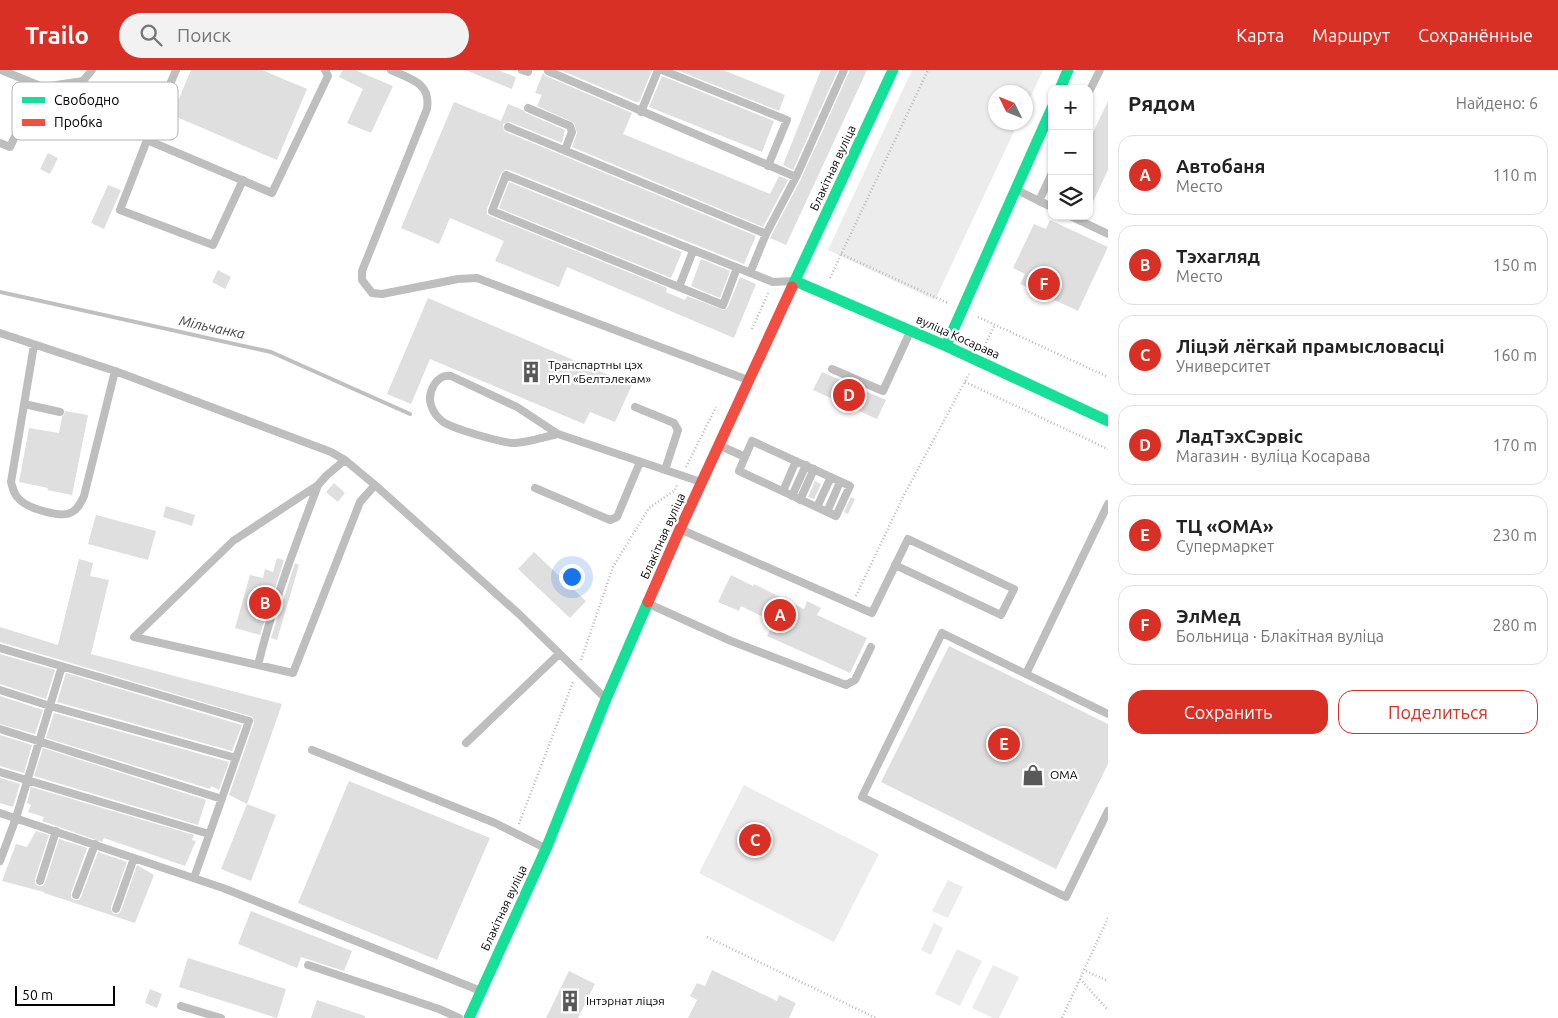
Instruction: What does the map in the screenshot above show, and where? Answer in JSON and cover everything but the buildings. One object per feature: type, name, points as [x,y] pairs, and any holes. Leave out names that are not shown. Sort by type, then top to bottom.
[{"type":"street","name":"Блакітная вуліца","points":[[469,1018],[546,849],[606,699],[680,529],[893,70]]},
{"type":"street","points":[[1062,85],[1068,70]]},
{"type":"street","points":[[946,346],[1048,117]]},
{"type":"street","name":"вуліца Косарава","points":[[795,281],[911,330],[1108,421]]},
{"type":"lane","points":[[1,70],[31,82]]},
{"type":"lane","points":[[76,82],[83,81],[92,70]]},
{"type":"lane","points":[[171,82],[176,70]]},
{"type":"lane","points":[[243,180],[213,245],[120,210],[147,140],[272,192],[328,76],[325,70]]},
{"type":"lane","points":[[392,70],[419,83],[429,99],[427,109],[362,271],[362,280],[372,293],[382,294],[458,279],[478,278],[749,380]]},
{"type":"lane","points":[[522,70],[528,72],[528,70]]},
{"type":"lane","points":[[549,70],[641,112],[796,177]]},
{"type":"lane","points":[[641,112],[658,70]]},
{"type":"lane","points":[[662,70],[787,120],[768,166]]},
{"type":"lane","points":[[750,273],[766,234],[796,177],[844,70]]},
{"type":"lane","points":[[1092,85],[1100,70]]},
{"type":"lane","points":[[528,108],[570,126],[572,132],[565,150]]},
{"type":"lane","points":[[508,127],[766,234]]},
{"type":"lane","points":[[0,143],[10,147],[13,140]]},
{"type":"lane","points":[[736,268],[723,305],[492,211],[506,175],[773,282],[795,281]]},
{"type":"lane","points":[[1039,201],[1051,175]]},
{"type":"lane","points":[[1016,189],[1048,205]]},
{"type":"lane","points":[[1078,220],[1108,234]]},
{"type":"lane","points":[[679,288],[693,251]]},
{"type":"lane","points":[[832,368],[883,391],[911,330]]},
{"type":"lane","points":[[0,334],[115,370],[331,452],[345,460],[520,615],[606,699]]},
{"type":"lane","points":[[34,344],[12,482],[14,492],[29,507],[63,515],[72,513],[79,506],[84,496],[115,370]]},
{"type":"lane","points":[[558,434],[510,443],[453,427],[443,422],[434,413],[430,403],[430,393],[439,378],[446,375],[451,376],[517,407],[558,434],[702,482]]},
{"type":"lane","points":[[24,404],[60,412]]},
{"type":"lane","points":[[635,407],[677,426],[678,430],[665,470]]},
{"type":"lane","points":[[752,441],[850,486],[836,516],[739,471],[745,457],[752,441]]},
{"type":"lane","points":[[719,445],[745,457]]},
{"type":"lane","points":[[345,460],[318,485],[233,541],[134,637],[293,673],[360,502],[375,485]]},
{"type":"lane","points":[[783,491],[796,461]]},
{"type":"lane","points":[[535,488],[610,520],[617,517],[640,462]]},
{"type":"lane","points":[[792,496],[806,466]]},
{"type":"lane","points":[[800,500],[814,470]]},
{"type":"lane","points":[[817,507],[831,477]]},
{"type":"lane","points":[[258,665],[265,637],[290,562],[318,485]]},
{"type":"lane","points":[[1026,674],[1108,504]]},
{"type":"lane","points":[[680,529],[872,613],[895,565],[908,539],[1014,589],[1001,615],[895,565]]},
{"type":"lane","points":[[648,604],[731,641],[846,685],[855,680],[871,647]]},
{"type":"lane","points":[[1108,714],[942,633],[862,797],[1066,897],[1108,811]]},
{"type":"lane","points":[[0,648],[249,721],[194,878]]},
{"type":"lane","points":[[466,743],[559,654]]},
{"type":"lane","points":[[1,858],[16,818],[62,666]]},
{"type":"lane","points":[[0,690],[50,706],[236,758]]},
{"type":"lane","points":[[0,729],[222,799]]},
{"type":"lane","points":[[312,750],[486,820],[546,849]]},
{"type":"lane","points":[[0,772],[209,834]]},
{"type":"lane","points":[[0,812],[223,888],[480,991]]},
{"type":"lane","points":[[40,881],[56,831]]},
{"type":"lane","points":[[76,895],[95,844]]},
{"type":"lane","points":[[116,909],[134,858]]},
{"type":"lane","points":[[308,965],[439,1009],[459,1018]]},
{"type":"lane","points":[[181,1006],[221,1018]]},
{"type":"path","points":[[823,293],[928,70]]},
{"type":"path","points":[[749,337],[773,282]]},
{"type":"path","points":[[982,349],[995,325]]},
{"type":"path","points":[[852,605],[904,495],[971,370]]},
{"type":"path","points":[[965,382],[1108,449]]},
{"type":"path","points":[[514,834],[577,672],[613,567],[649,508],[675,490],[720,399]]},
{"type":"path","points":[[1062,1018],[1108,918]]},
{"type":"path","points":[[707,937],[876,1018]]},
{"type":"path","points":[[1084,970],[1108,981]]},
{"type":"path","points":[[1080,979],[1108,1010]]},
{"type":"shaded area","points":[[912,70],[1043,70],[1033,92],[1033,85],[988,85],[988,130],[1015,130],[935,300],[828,250]]},
{"type":"shaded area","points":[[744,785],[879,854],[834,942],[699,873]]},
{"type":"shaded area","points":[[948,880],[963,887],[948,918],[932,911]]},
{"type":"shaded area","points":[[934,923],[943,928],[931,955],[921,950]]},
{"type":"shaded area","points":[[957,949],[982,961],[960,1006],[935,994]]},
{"type":"shaded area","points":[[993,965],[1019,977],[999,1018],[993,1018],[972,1008]]},
{"type":"waterway","name":"Мільчанка","points":[[0,292],[271,352],[410,414]]},
{"type":"traffic: fast","points":[[792,287],[893,70]]},
{"type":"traffic: fast","points":[[1062,85],[1068,70]]},
{"type":"traffic: fast","points":[[946,346],[1048,117]]},
{"type":"traffic: fast","points":[[795,281],[946,346],[1108,421]]},
{"type":"traffic: fast","points":[[469,1018],[546,849],[606,699],[648,602]]},
{"type":"traffic: jam","points":[[648,602],[792,287]]},
{"type":"place","name":"ЭлМед","points":[[1044,284]]},
{"type":"place","name":"Транспартны цэх РУП «Белтэлекам»","points":[[531,372]]},
{"type":"place","name":"ЛадТэхСэрвіс","points":[[849,395]]},
{"type":"place","name":"Тэхагляд","points":[[265,603]]},
{"type":"place","name":"Автобаня","points":[[780,615]]},
{"type":"place","name":"ТЦ «ОМА»","points":[[1004,744]]},
{"type":"place","name":"ОМА","points":[[1033,775]]},
{"type":"place","name":"Ліцэй лёгкай прамысловасці","points":[[755,840]]},
{"type":"place","name":"Інтэрнат ліцэя","points":[[570,1001]]}]
